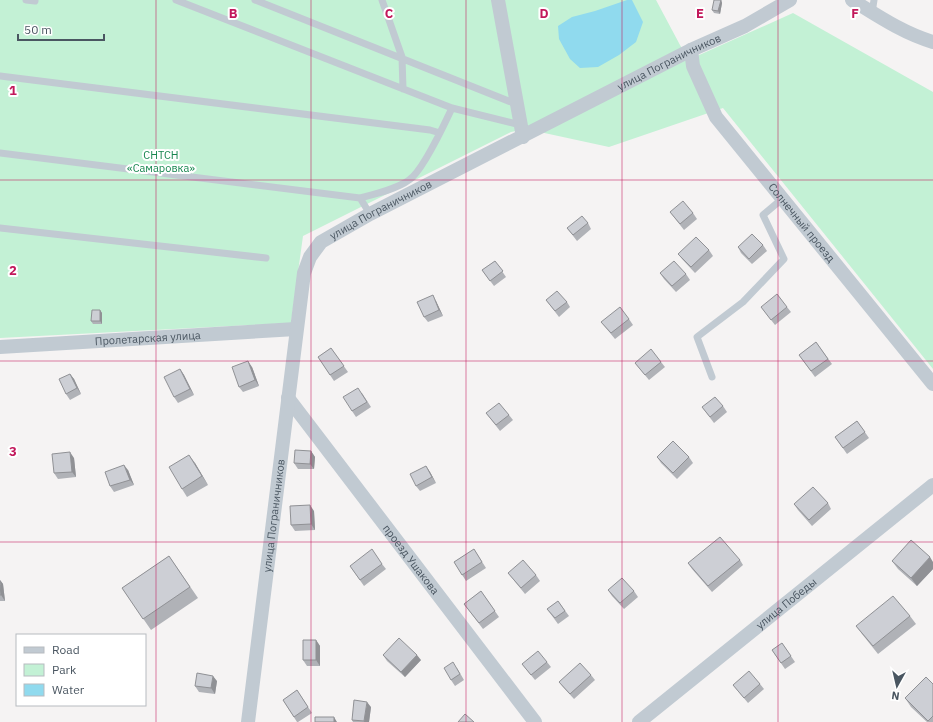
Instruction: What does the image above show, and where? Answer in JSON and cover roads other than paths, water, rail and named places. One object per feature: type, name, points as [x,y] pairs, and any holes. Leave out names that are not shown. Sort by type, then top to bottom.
[{"type":"street","points":[[498,0],[522,131]]},
{"type":"street","name":"улица Пограничников","points":[[248,722],[304,273],[310,257],[321,242],[522,131],[691,50],[745,26],[790,0]]},
{"type":"street","points":[[852,0],[873,6],[900,30],[933,42]]},
{"type":"street","name":"Солнечный проезд","points":[[691,50],[693,66],[716,117],[933,384]]},
{"type":"street","name":"Пролетарская улица","points":[[0,347],[296,329]]},
{"type":"street","name":"проезд Ушакова","points":[[288,398],[535,722]]},
{"type":"street","name":"улица Победы","points":[[639,722],[933,485]]},
{"type":"lane","points":[[26,0],[35,1]]},
{"type":"lane","points":[[176,0],[452,108],[522,131]]},
{"type":"lane","points":[[255,0],[402,57],[516,104]]},
{"type":"lane","points":[[382,0],[402,57],[403,89]]},
{"type":"lane","points":[[0,76],[430,130],[440,134]]},
{"type":"lane","points":[[0,153],[360,198],[385,191],[410,180],[422,165],[440,134],[452,108]]},
{"type":"lane","points":[[360,198],[370,214]]},
{"type":"lane","points":[[712,377],[697,337],[743,302],[784,259],[763,215],[782,199]]},
{"type":"lane","points":[[0,228],[266,258]]},
{"type":"water","points":[[627,0],[632,0],[643,22],[636,42],[619,55],[598,67],[580,68],[570,59],[559,39],[558,26],[572,17]]},
{"type":"park label","name":"СНТСН «Самаровка»","points":[[161,161]]}]
